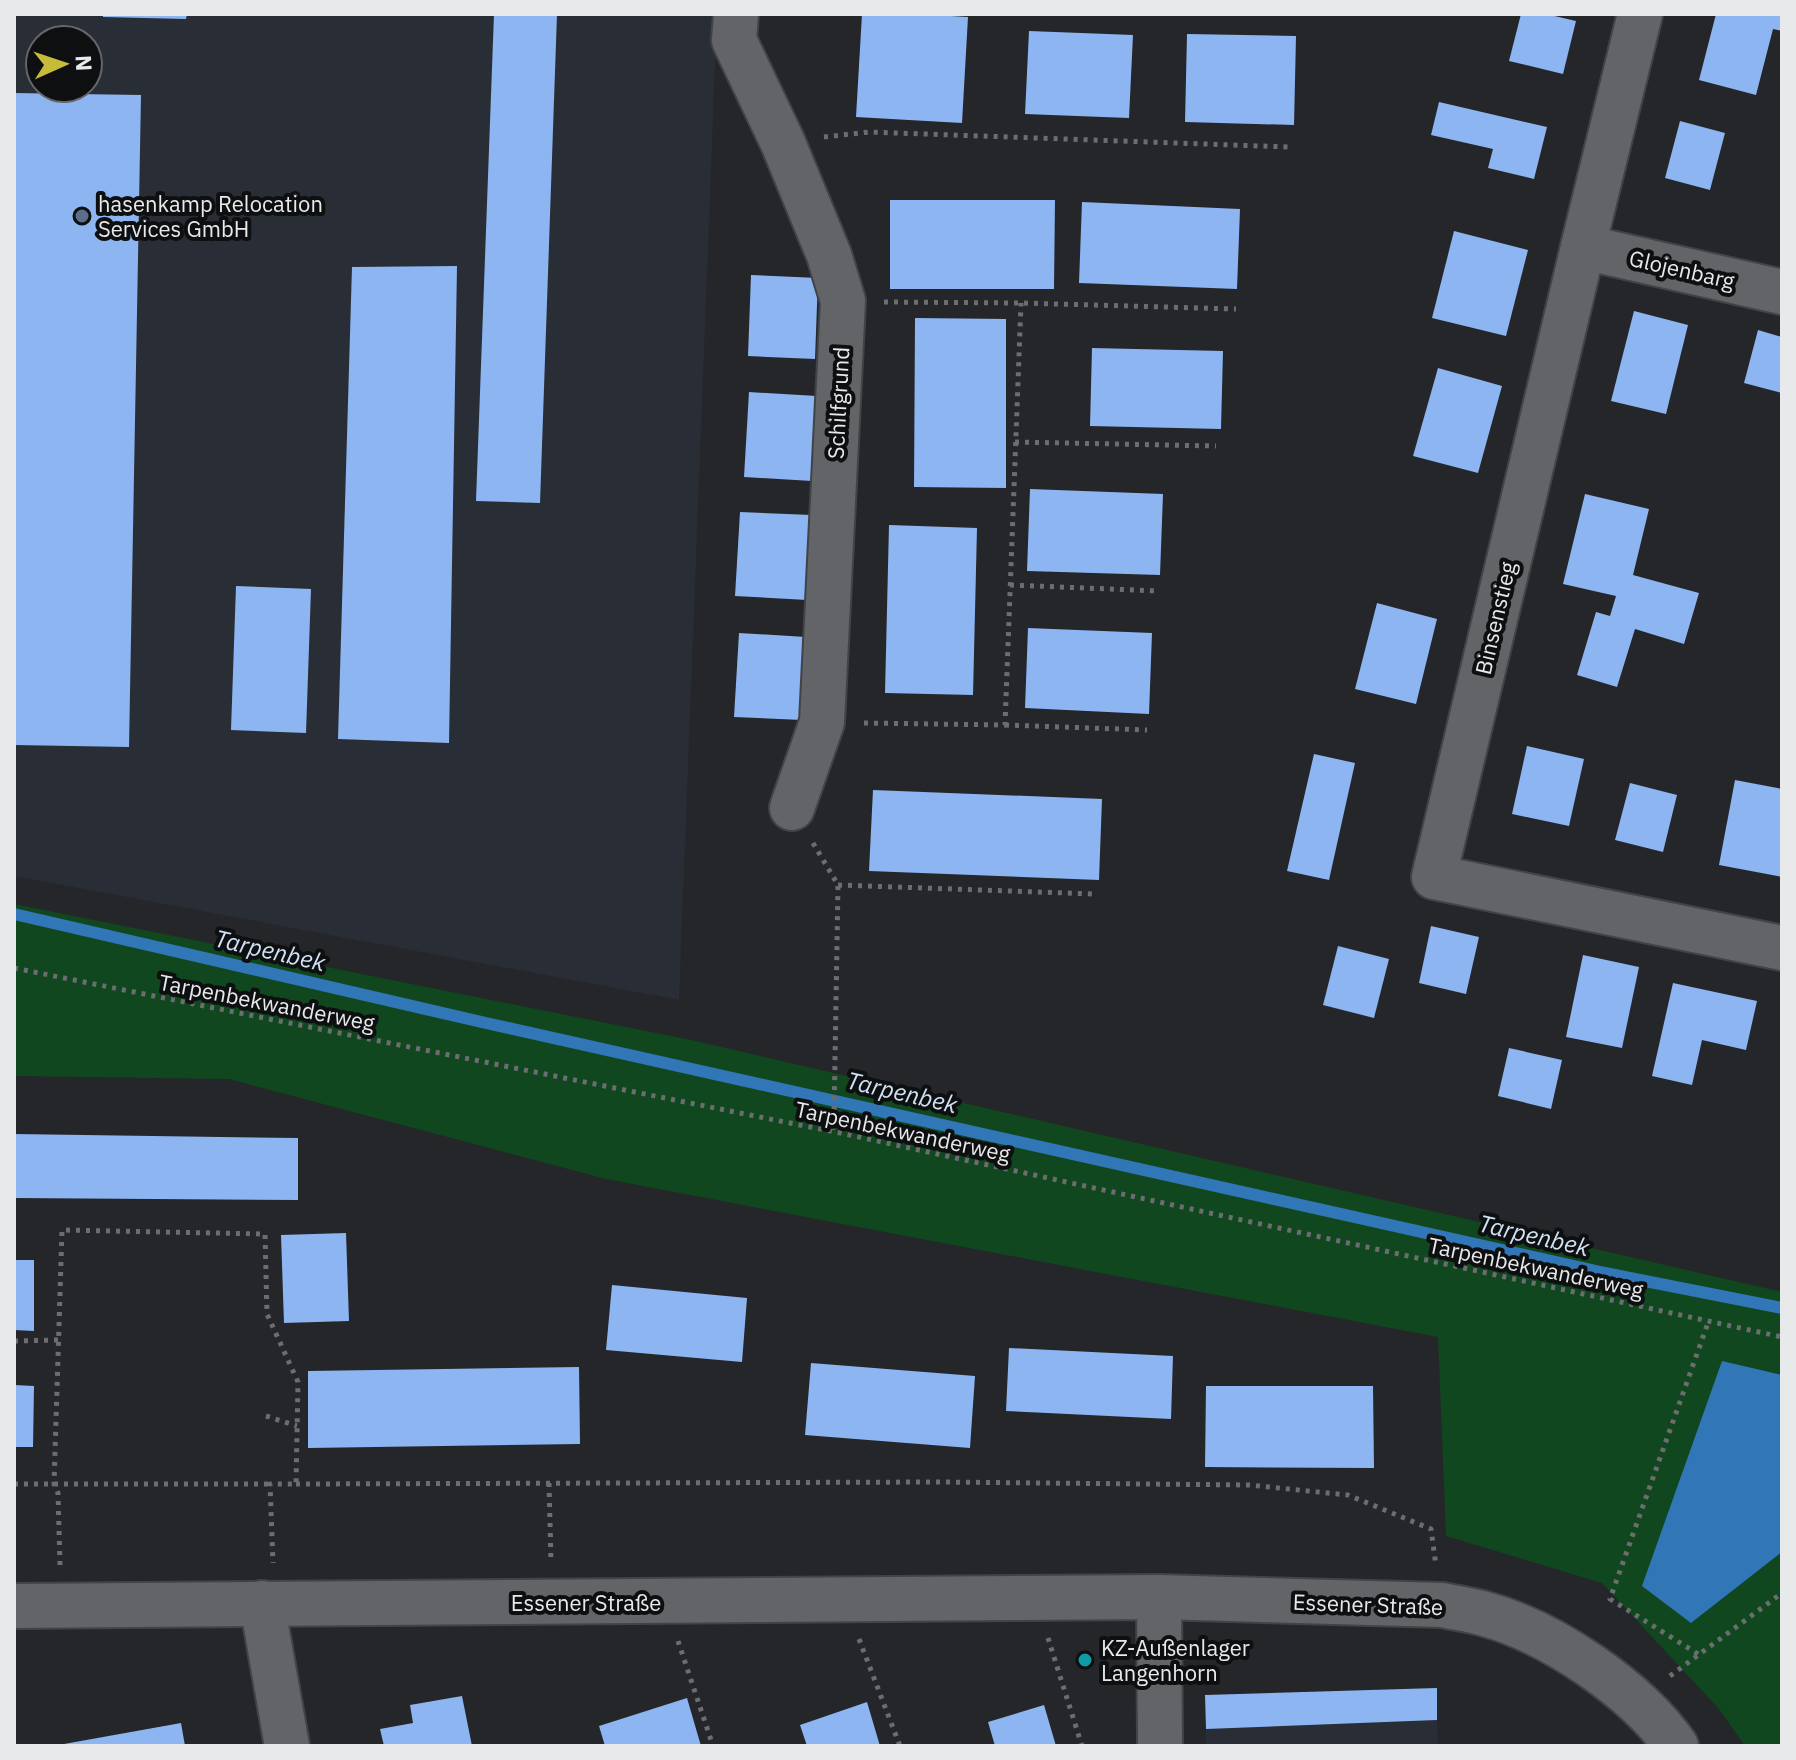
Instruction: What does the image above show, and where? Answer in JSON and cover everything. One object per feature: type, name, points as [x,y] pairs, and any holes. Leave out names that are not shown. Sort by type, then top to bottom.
[{"type":"street","name":"Schilfgrund","points":[[736,14],[734,40],[783,143],[829,255],[843,301],[822,722],[792,808]]},
{"type":"street","name":"Binsenstieg","points":[[1640,14],[1434,877],[1782,948]]},
{"type":"street","name":"Glojenbarg","points":[[1583,247],[1782,292]]},
{"type":"street","name":"Essener Straße","points":[[14,1606],[1159,1597],[1442,1605],[1487,1615],[1535,1634],[1576,1656],[1636,1702],[1676,1746]]},
{"type":"street","points":[[1159,1597],[1160,1746]]},
{"type":"street","points":[[268,1603],[287,1746]]},
{"type":"path","points":[[783,143],[869,132],[1288,147]]},
{"type":"path","points":[[843,301],[1236,309]]},
{"type":"path","points":[[1005,725],[1021,303]]},
{"type":"path","points":[[1015,442],[1216,446]]},
{"type":"path","points":[[1010,585],[1159,591]]},
{"type":"path","points":[[822,722],[1147,730]]},
{"type":"path","points":[[792,808],[838,885],[832,1131]]},
{"type":"path","points":[[838,885],[1095,894]]},
{"type":"path","name":"Tarpenbekwanderweg","points":[[14,968],[832,1131],[1782,1337]]},
{"type":"path","points":[[61,1605],[58,1493],[54,1484],[62,1230],[265,1234],[267,1314],[298,1382],[296,1484]]},
{"type":"path","points":[[1698,1654],[1610,1599],[1709,1320]]},
{"type":"path","points":[[14,1341],[58,1340]]},
{"type":"path","points":[[266,1416],[297,1426]]},
{"type":"path","points":[[14,1484],[939,1482],[1249,1485],[1348,1495],[1431,1529],[1442,1605]]},
{"type":"path","points":[[549,1483],[552,1602]]},
{"type":"path","points":[[268,1603],[270,1484]]},
{"type":"path","points":[[1636,1702],[1782,1593]]},
{"type":"path","points":[[1035,1598],[1082,1746]]},
{"type":"path","points":[[844,1600],[900,1746]]},
{"type":"path","points":[[664,1602],[713,1746]]},
{"type":"shaded area","points":[[14,14],[717,14],[679,1000],[14,876]]},
{"type":"shaded area","points":[[1437,1720],[1438,1746],[1206,1746],[1206,1729]]},
{"type":"green space","points":[[14,904],[691,1040],[1782,1292],[1782,1375],[1722,1362],[1691,1623],[1782,1552],[1782,1746],[1745,1746],[1719,1709],[1602,1583],[1446,1536],[1438,1337],[606,1179],[229,1079],[14,1076]]},
{"type":"water","points":[[1722,1361],[1782,1375],[1782,1552],[1691,1623],[1642,1586]]},
{"type":"building","points":[[103,14],[187,14],[186,19],[103,17]]},
{"type":"building","points":[[494,14],[557,14],[540,503],[476,501]]},
{"type":"building","points":[[862,14],[968,17],[962,123],[856,117]]},
{"type":"building","points":[[1521,14],[1546,14],[1576,21],[1563,74],[1509,61]]},
{"type":"building","points":[[1716,14],[1782,15],[1782,31],[1773,29],[1756,95],[1699,80]]},
{"type":"building","points":[[1029,31],[1133,35],[1129,118],[1025,114]]},
{"type":"building","points":[[1187,34],[1296,36],[1294,125],[1185,122]]},
{"type":"building","points":[[14,93],[24,93],[24,104],[104,104],[104,94],[141,95],[129,747],[14,745]]},
{"type":"building","points":[[1439,102],[1547,127],[1534,179],[1488,168],[1493,149],[1431,135]]},
{"type":"building","points":[[1680,121],[1725,133],[1710,190],[1665,178]]},
{"type":"building","points":[[890,200],[1055,200],[1054,289],[890,289]]},
{"type":"building","points":[[1082,202],[1240,209],[1237,289],[1079,283]]},
{"type":"building","points":[[1454,231],[1528,250],[1506,336],[1432,318]]},
{"type":"building","points":[[457,266],[449,743],[338,739],[352,267]]},
{"type":"building","points":[[751,275],[818,278],[815,359],[748,356]]},
{"type":"building","points":[[1634,311],[1688,325],[1666,414],[1611,401]]},
{"type":"building","points":[[915,318],[1006,319],[1006,488],[914,487]]},
{"type":"building","points":[[1758,330],[1782,337],[1782,393],[1744,383]]},
{"type":"building","points":[[1092,348],[1223,351],[1221,429],[1090,426]]},
{"type":"building","points":[[1438,368],[1502,386],[1478,473],[1413,456]]},
{"type":"building","points":[[749,392],[817,396],[812,481],[744,477]]},
{"type":"building","points":[[1030,489],[1163,494],[1160,575],[1027,571]]},
{"type":"building","points":[[1585,494],[1649,509],[1633,575],[1699,593],[1684,644],[1635,629],[1617,687],[1577,675],[1596,612],[1610,616],[1616,596],[1563,584]]},
{"type":"building","points":[[740,512],[812,515],[807,600],[735,596]]},
{"type":"building","points":[[889,525],[977,528],[973,695],[885,693]]},
{"type":"building","points":[[236,586],[311,589],[306,733],[231,730]]},
{"type":"building","points":[[1377,603],[1437,619],[1416,704],[1355,689]]},
{"type":"building","points":[[1028,628],[1152,633],[1149,714],[1025,708]]},
{"type":"building","points":[[739,633],[806,637],[802,720],[734,717]]},
{"type":"building","points":[[1527,746],[1584,759],[1569,826],[1512,814]]},
{"type":"building","points":[[1314,754],[1355,763],[1329,880],[1287,871]]},
{"type":"building","points":[[1735,780],[1782,789],[1782,877],[1719,865]]},
{"type":"building","points":[[1630,783],[1677,795],[1663,852],[1615,840]]},
{"type":"building","points":[[873,790],[1102,799],[1099,880],[869,871]]},
{"type":"building","points":[[1431,926],[1479,937],[1466,994],[1419,983]]},
{"type":"building","points":[[1338,946],[1389,959],[1374,1018],[1323,1005]]},
{"type":"building","points":[[1583,955],[1639,967],[1622,1048],[1566,1037]]},
{"type":"building","points":[[1673,983],[1757,1001],[1746,1050],[1702,1040],[1692,1085],[1652,1076]]},
{"type":"building","points":[[1509,1048],[1562,1060],[1551,1109],[1498,1096]]},
{"type":"building","points":[[14,1134],[298,1138],[298,1200],[14,1198]]},
{"type":"building","points":[[346,1233],[349,1321],[284,1323],[281,1235]]},
{"type":"building","points":[[14,1260],[34,1260],[34,1331],[14,1330]]},
{"type":"building","points":[[612,1285],[747,1298],[742,1362],[606,1350]]},
{"type":"building","points":[[1009,1348],[1173,1356],[1171,1419],[1006,1411]]},
{"type":"building","points":[[811,1363],[975,1376],[970,1448],[805,1435]]},
{"type":"building","points":[[579,1367],[580,1444],[308,1448],[308,1371]]},
{"type":"building","points":[[14,1385],[34,1386],[33,1447],[14,1447]]},
{"type":"building","points":[[1206,1386],[1373,1386],[1374,1468],[1205,1467]]},
{"type":"building","points":[[1437,1688],[1437,1720],[1206,1729],[1205,1695]]},
{"type":"building","points":[[462,1696],[472,1746],[384,1746],[380,1729],[413,1723],[410,1705]]},
{"type":"building","points":[[687,1698],[701,1746],[605,1746],[599,1726]]},
{"type":"building","points":[[867,1702],[880,1746],[807,1746],[800,1725]]},
{"type":"building","points":[[1044,1705],[1056,1746],[995,1746],[988,1722]]},
{"type":"building","points":[[181,1723],[185,1746],[64,1746],[64,1744]]},
{"type":"waterway","name":"Tarpenbek","points":[[14,914],[486,1023],[1605,1273],[1782,1308]]},
{"type":"place","name":"hasenkamp Relocation Services GmbH","points":[[82,216]]},
{"type":"place","name":"KZ-Außenlager Langenhorn","points":[[1085,1660]]}]
